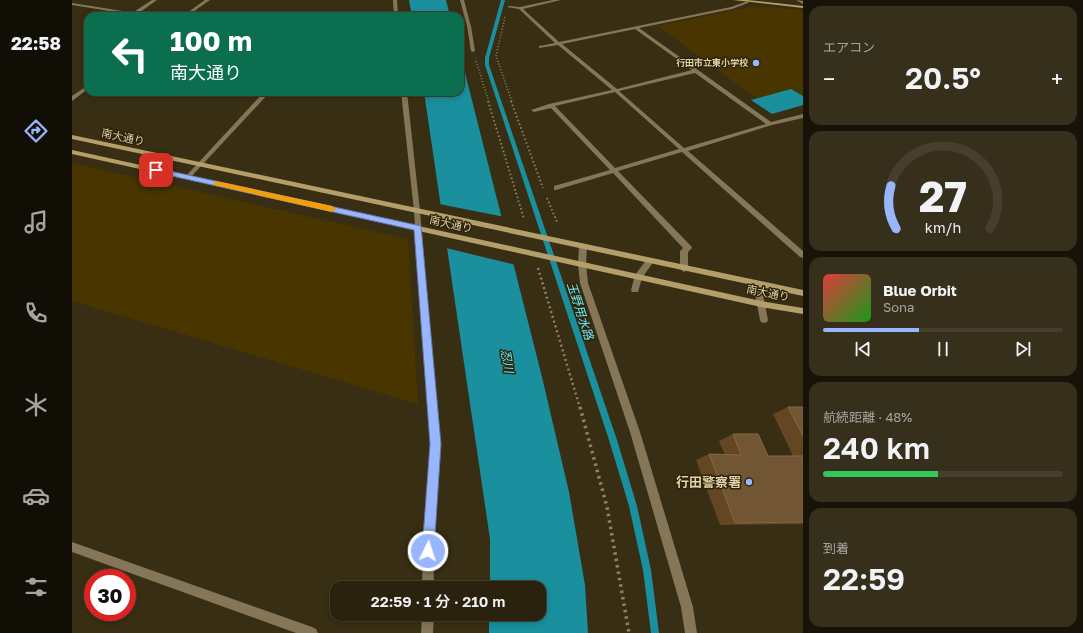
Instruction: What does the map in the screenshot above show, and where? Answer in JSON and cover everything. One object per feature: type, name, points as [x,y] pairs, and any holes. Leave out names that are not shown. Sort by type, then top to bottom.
[{"type":"street","points":[[137,12],[155,0]]},
{"type":"street","points":[[191,12],[208,0]]},
{"type":"street","points":[[395,0],[396,12]]},
{"type":"street","points":[[462,0],[469,26],[473,51]]},
{"type":"street","points":[[509,7],[520,8],[559,0]]},
{"type":"street","points":[[736,0],[803,7]]},
{"type":"street","points":[[798,0],[803,4]]},
{"type":"street","points":[[541,47],[732,8],[747,2]]},
{"type":"street","points":[[72,4],[122,12]]},
{"type":"street","points":[[520,8],[558,43],[614,89],[803,255]]},
{"type":"street","points":[[636,28],[770,124]]},
{"type":"street","points":[[534,110],[614,89],[696,71]]},
{"type":"street","points":[[72,98],[84,90]]},
{"type":"street","points":[[188,177],[263,96]]},
{"type":"street","points":[[404,96],[417,211],[435,444],[428,551],[428,581]]},
{"type":"street","points":[[551,105],[615,170],[688,248],[684,251],[684,269]]},
{"type":"street","points":[[556,188],[770,124],[803,116]]},
{"type":"street","name":"南大通り","points":[[72,137],[684,269],[803,293]]},
{"type":"street","name":"南大通り","points":[[72,152],[761,304],[803,311]]},
{"type":"street","points":[[583,247],[582,264],[584,283],[635,432],[687,607],[691,633]]},
{"type":"street","points":[[635,290],[638,277],[650,261]]},
{"type":"street","points":[[757,284],[764,320]]},
{"type":"street","points":[[72,546],[312,633]]},
{"type":"street","points":[[427,633],[428,621]]},
{"type":"path","points":[[509,7],[496,56],[497,62],[544,190]]},
{"type":"path","points":[[473,51],[526,225]]},
{"type":"path","points":[[546,196],[557,222]]},
{"type":"path","points":[[537,266],[586,427],[607,507],[629,633]]},
{"type":"shaded area","name":"行田市立東小学校","points":[[755,6],[803,10],[803,100],[769,108],[658,26]]},
{"type":"shaded area","points":[[72,163],[408,239],[418,404],[72,301]]},
{"type":"water","points":[[409,0],[446,0],[449,12],[411,12]]},
{"type":"water","name":"忍川","points":[[464,69],[542,377],[569,492],[585,585],[588,633],[489,633],[489,621],[546,621],[546,581],[490,581],[490,539],[425,96],[464,96]]},
{"type":"water","points":[[791,89],[803,96],[803,105],[772,114],[751,100]]},
{"type":"pier","points":[[439,204],[505,217],[516,265],[446,248]]},
{"type":"building","points":[[788,407],[803,407],[803,436]]},
{"type":"building","points":[[733,434],[758,434],[768,456],[803,456],[803,522],[735,523],[709,454],[741,455]]},
{"type":"waterway","name":"玉野用水路","points":[[503,0],[487,58],[487,65],[613,440],[633,506],[647,570],[655,633]]},
{"type":"slow traffic","points":[[216,184],[332,209]]},
{"type":"place","name":"行田市立東小学校","points":[[756,63]]},
{"type":"place","name":"行田警察署","points":[[749,482]]},
{"type":"route","points":[[156,170],[418,228],[435,444],[428,551]]}]
